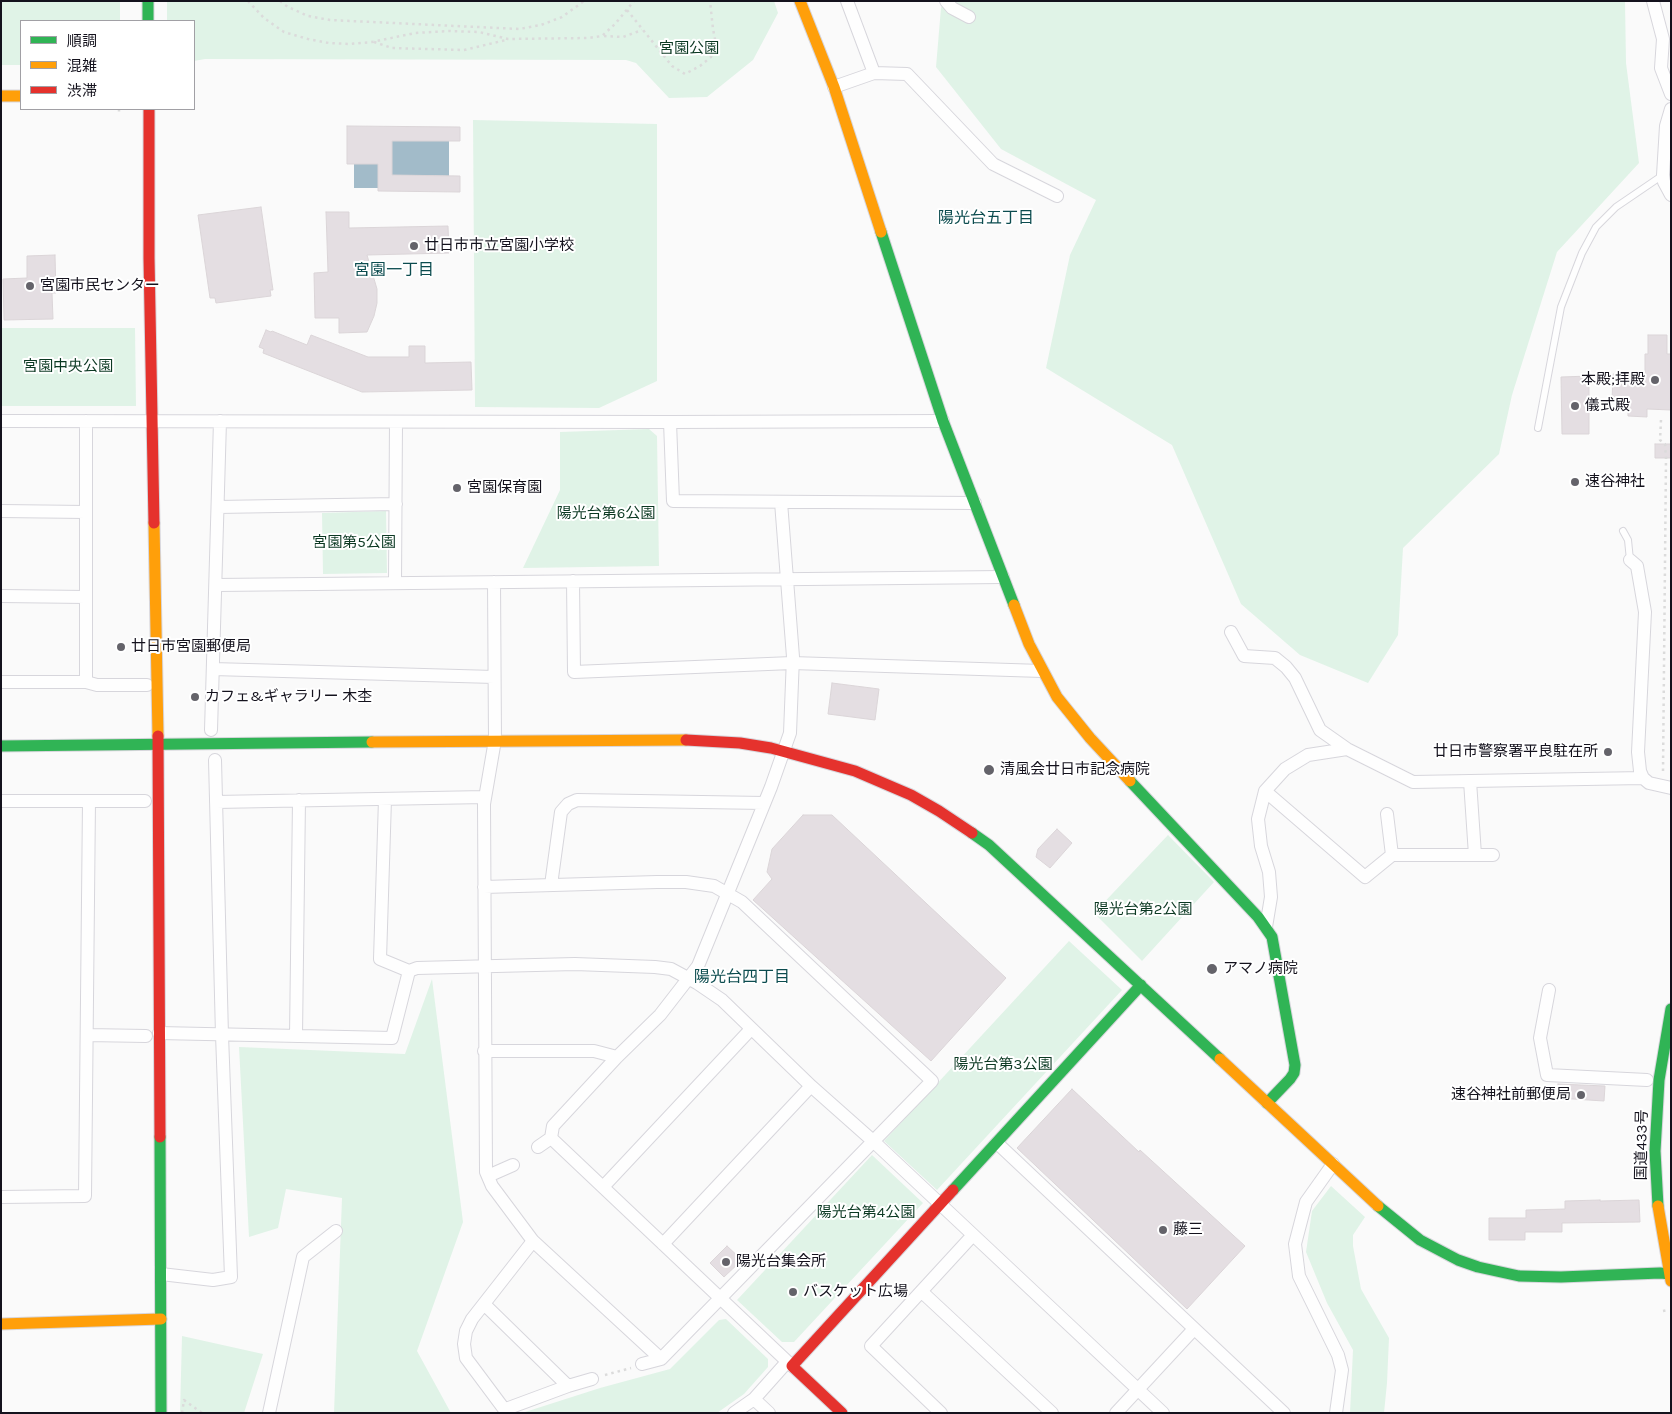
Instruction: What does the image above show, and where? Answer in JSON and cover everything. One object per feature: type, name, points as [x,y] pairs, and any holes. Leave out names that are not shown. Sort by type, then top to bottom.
[{"type":"main road","points":[[148,1],[148,20]]},
{"type":"main road","points":[[800,1],[834,87],[943,421],[1029,644],[1042,671],[1057,696],[1090,738],[1266,927],[1272,937],[1295,1065],[1294,1073],[1267,1103]]},
{"type":"main road","points":[[1,96],[20,96]]},
{"type":"main road","points":[[149,110],[158,746],[161,1413]]},
{"type":"main road","points":[[1,746],[158,746],[495,740],[708,740],[784,750],[855,771],[911,795],[939,811],[989,845],[1387,1214],[1409,1232],[1439,1251],[1478,1267],[1519,1276],[1540,1278],[1650,1273],[1670,1276]]},
{"type":"main road","points":[[842,1413],[789,1364],[997,1143],[1141,985]]},
{"type":"main road","name":"国道433号","points":[[1670,1276],[1658,1205],[1655,1151],[1659,1080],[1671,1009]]},
{"type":"main road","points":[[1650,1273],[1659,1270],[1665,1262],[1666,1253]]},
{"type":"main road","points":[[1,1324],[161,1319]]},
{"type":"street","points":[[847,1],[874,73]]},
{"type":"street","points":[[946,1],[952,8],[969,17]]},
{"type":"street","points":[[1653,1],[1663,39],[1661,68],[1671,94]]},
{"type":"street","points":[[834,87],[874,73],[907,74],[993,164],[1057,196]]},
{"type":"street","points":[[1671,108],[1666,126],[1663,175],[1664,182],[1671,195]]},
{"type":"street","points":[[1,421],[943,421]]},
{"type":"street","points":[[86,421],[86,682]]},
{"type":"street","points":[[211,730],[220,421]]},
{"type":"street","points":[[395,583],[396,422]]},
{"type":"street","points":[[670,422],[673,502],[975,503]]},
{"type":"street","points":[[551,1138],[552,1126],[617,1057],[660,1015],[698,966],[784,750],[790,733],[792,663],[781,502]]},
{"type":"street","points":[[218,507],[396,504]]},
{"type":"street","points":[[1,511],[86,512]]},
{"type":"street","points":[[1630,560],[1637,566],[1645,612],[1638,752],[1640,771],[1643,778],[1649,782],[1667,787]]},
{"type":"street","points":[[216,585],[1003,577]]},
{"type":"street","points":[[573,581],[574,672],[792,663],[1042,671]]},
{"type":"street","points":[[494,582],[495,740],[485,797],[484,887],[485,1157],[488,1176],[492,1186],[533,1241],[661,1359]]},
{"type":"street","points":[[1,596],[86,597]]},
{"type":"street","points":[[1231,632],[1244,656],[1275,658],[1286,668],[1295,678],[1320,730],[1347,749],[1413,782],[1643,778]]},
{"type":"street","points":[[213,670],[494,677]]},
{"type":"street","points":[[1,682],[86,682],[97,685],[147,685]]},
{"type":"street","points":[[1266,927],[1271,897],[1269,872],[1261,846],[1258,819],[1265,791],[1285,769],[1308,755],[1347,749]]},
{"type":"street","points":[[161,1274],[213,1280],[232,1277],[222,1035],[216,760]]},
{"type":"street","points":[[1470,781],[1475,855]]},
{"type":"street","points":[[1265,791],[1364,877],[1392,855],[1493,855]]},
{"type":"street","points":[[216,802],[485,797]]},
{"type":"street","points":[[385,799],[380,959],[409,971],[417,968],[575,964],[655,967],[671,970],[688,978],[722,1000],[811,1086],[873,1141],[1163,1413]]},
{"type":"street","points":[[296,1036],[299,800]]},
{"type":"street","points":[[551,885],[561,812],[568,804],[577,800],[764,803]]},
{"type":"street","points":[[1,801],[145,801]]},
{"type":"street","points":[[1,1197],[85,1196],[90,801]]},
{"type":"street","points":[[1387,814],[1392,855]]},
{"type":"street","points":[[484,887],[686,882],[714,886],[742,902],[932,1081],[661,1359],[642,1364]]},
{"type":"street","points":[[159,1033],[392,1038],[409,971]]},
{"type":"street","points":[[1549,990],[1540,1038],[1547,1075],[1647,1080]]},
{"type":"street","points":[[602,1187],[751,1029]]},
{"type":"street","points":[[87,1035],[146,1036]]},
{"type":"street","points":[[484,1051],[594,1051],[617,1057]]},
{"type":"street","points":[[663,1244],[811,1086]]},
{"type":"street","points":[[551,1138],[789,1364],[754,1399],[734,1413]]},
{"type":"street","points":[[538,1147],[551,1138]]},
{"type":"street","points":[[997,1143],[1284,1413]]},
{"type":"street","points":[[1333,1164],[1306,1202],[1295,1244],[1299,1276],[1338,1355],[1342,1370],[1336,1413]]},
{"type":"street","points":[[488,1176],[513,1165]]},
{"type":"street","points":[[269,1413],[303,1257],[336,1231]]},
{"type":"street","points":[[941,1413],[871,1346],[973,1235]]},
{"type":"street","points":[[533,1241],[472,1319],[466,1331],[464,1344],[466,1358],[507,1411],[568,1386],[592,1379]]},
{"type":"street","points":[[922,1292],[1052,1413]]},
{"type":"street","points":[[484,1304],[568,1386]]},
{"type":"street","points":[[1116,1413],[1194,1328]]},
{"type":"street","points":[[754,1399],[769,1413]]},
{"type":"lane","points":[[1538,428],[1560,307],[1582,253],[1596,227],[1616,207],[1663,175]]},
{"type":"lane","points":[[1623,531],[1628,540],[1630,560]]},
{"type":"path","points":[[248,1],[264,18],[284,32],[330,43],[372,42],[415,33],[449,31],[479,32],[508,39]]},
{"type":"path","points":[[280,1],[288,7],[308,16],[330,20],[519,29],[541,25],[562,17],[584,1]]},
{"type":"path","points":[[602,36],[634,1]]},
{"type":"path","points":[[627,10],[672,66],[685,74],[700,66],[711,57],[716,44],[710,1]]},
{"type":"path","points":[[372,42],[392,48],[464,50],[508,39],[623,37],[643,30]]},
{"type":"path","points":[[1662,420],[1660,440],[1665,444],[1666,458],[1667,787]]},
{"type":"path","points":[[1663,1311],[1668,1310]]},
{"type":"path","points":[[592,1379],[642,1364]]},
{"type":"path","points":[[182,1413],[184,1400],[202,1413]]},
{"type":"green space","points":[[1,1],[120,1],[120,20],[20,20],[20,65],[1,65]]},
{"type":"green space","name":"宮園公園","points":[[167,1],[774,1],[778,13],[753,60],[707,97],[669,98],[636,63],[626,60],[205,59],[195,61],[195,20],[167,20]]},
{"type":"green space","points":[[944,1],[1625,1],[1626,63],[1639,163],[1557,252],[1512,395],[1499,454],[1403,548],[1398,635],[1368,683],[1300,655],[1241,604],[1172,445],[1046,368],[1070,255],[1096,200],[1001,149],[936,67],[941,8]]},
{"type":"green space","points":[[473,120],[657,124],[657,381],[599,408],[475,407]]},
{"type":"green space","name":"宮園中央公園","points":[[1,328],[135,328],[136,406],[1,406]]},
{"type":"green space","name":"陽光台第6公園","points":[[649,429],[657,436],[659,566],[523,568],[560,490],[560,432]]},
{"type":"green space","name":"宮園第5公園","points":[[386,511],[387,573],[323,574],[322,513]]},
{"type":"green space","name":"陽光台第2公園","points":[[1168,835],[1214,882],[1142,961],[1094,913]]},
{"type":"green space","name":"陽光台第3公園","points":[[1069,941],[1122,990],[937,1190],[884,1141]]},
{"type":"green space","points":[[432,979],[463,1222],[417,1351],[451,1413],[334,1413],[342,1198],[286,1189],[278,1228],[249,1237],[239,1047],[405,1054]]},
{"type":"green space","name":"陽光台第4公園","points":[[872,1155],[923,1203],[794,1342],[782,1342],[737,1300]]},
{"type":"green space","points":[[1331,1186],[1365,1217],[1353,1235],[1353,1246],[1361,1289],[1389,1338],[1384,1413],[1350,1413],[1353,1350],[1327,1303],[1306,1252],[1312,1211]]},
{"type":"green space","points":[[726,1319],[768,1359],[768,1367],[744,1394],[717,1413],[522,1413],[600,1388],[670,1369],[719,1320]]},
{"type":"green space","points":[[182,1336],[263,1354],[244,1413],[180,1413]]},
{"type":"water","points":[[392,141],[449,141],[449,176],[392,175]]},
{"type":"water","points":[[354,164],[378,164],[378,188],[354,188]]},
{"type":"building","points":[[347,126],[460,127],[460,141],[392,141],[392,175],[460,176],[460,192],[378,191],[378,164],[347,164]]},
{"type":"building","points":[[261,207],[273,290],[270,290],[271,296],[216,303],[215,298],[210,298],[198,215]]},
{"type":"building","points":[[326,212],[349,212],[349,228],[448,226],[449,253],[367,255],[377,289],[377,303],[374,316],[367,332],[339,333],[339,318],[315,318],[314,273],[328,272]]},
{"type":"building","name":"宮園市民センター","points":[[55,255],[56,293],[52,293],[53,319],[4,320],[3,279],[27,278],[27,256]]},
{"type":"building","points":[[266,330],[307,345],[311,335],[368,357],[409,357],[409,346],[425,346],[425,363],[471,362],[472,390],[362,392],[263,353],[264,349],[259,347]]},
{"type":"building","name":"本殿;拝殿","points":[[1648,335],[1667,335],[1667,354],[1671,354],[1671,410],[1647,409],[1647,417],[1628,416],[1628,401],[1612,401],[1613,374],[1645,375],[1645,354],[1648,354]]},
{"type":"building","name":"儀式殿","points":[[1589,376],[1589,434],[1562,434],[1561,377]]},
{"type":"building","points":[[1655,444],[1671,444],[1671,458],[1655,458]]},
{"type":"building","points":[[832,683],[879,689],[875,720],[828,714]]},
{"type":"building","points":[[803,815],[832,815],[1006,978],[931,1061],[753,900],[772,879],[767,872],[772,849]]},
{"type":"building","points":[[1057,829],[1072,843],[1050,868],[1036,857],[1038,849]]},
{"type":"building","name":"速谷神社前郵便局","points":[[1558,1084],[1605,1086],[1604,1101],[1557,1098]]},
{"type":"building","name":"藤三","points":[[1072,1089],[1139,1152],[1140,1150],[1245,1246],[1187,1309],[1017,1148]]},
{"type":"building","points":[[1639,1200],[1640,1222],[1562,1223],[1562,1232],[1525,1232],[1525,1240],[1489,1240],[1489,1218],[1526,1218],[1526,1210],[1565,1209],[1565,1201]]},
{"type":"building","name":"陽光台集会所","points":[[727,1246],[742,1260],[724,1277],[710,1263]]},
{"type":"traffic: fast","points":[[148,1],[148,20]]},
{"type":"traffic: fast","points":[[881,232],[943,421],[1014,605]]},
{"type":"traffic: fast","points":[[1,746],[372,742]]},
{"type":"traffic: fast","points":[[1130,781],[1258,917],[1272,937],[1295,1065],[1294,1073],[1290,1079],[1267,1103]]},
{"type":"traffic: fast","points":[[972,833],[989,845],[1220,1059]]},
{"type":"traffic: fast","points":[[953,1190],[1141,985]]},
{"type":"traffic: fast","points":[[1658,1206],[1655,1151],[1659,1080],[1671,1009]]},
{"type":"traffic: fast","points":[[160,1137],[161,1413]]},
{"type":"traffic: fast","points":[[1378,1206],[1420,1240],[1458,1260],[1478,1267],[1519,1276],[1561,1277],[1671,1274]]},
{"type":"traffic: slow","points":[[800,1],[834,87],[881,232]]},
{"type":"traffic: slow","points":[[1,96],[20,96]]},
{"type":"traffic: slow","points":[[154,523],[158,736]]},
{"type":"traffic: slow","points":[[1014,605],[1029,644],[1057,697],[1090,738],[1130,781]]},
{"type":"traffic: slow","points":[[372,742],[686,740]]},
{"type":"traffic: slow","points":[[1220,1059],[1378,1206]]},
{"type":"traffic: slow","points":[[1658,1206],[1671,1281]]},
{"type":"traffic: slow","points":[[1,1324],[161,1319]]},
{"type":"traffic: jam","points":[[149,110],[149,258],[154,523]]},
{"type":"traffic: jam","points":[[158,736],[160,1137]]},
{"type":"traffic: jam","points":[[686,740],[740,743],[771,748],[855,771],[911,795],[972,833]]},
{"type":"traffic: jam","points":[[842,1413],[792,1366],[953,1190]]},
{"type":"place","name":"廿日市市立宮園小学校","points":[[414,246]]},
{"type":"place","name":"宮園市民センター","points":[[30,286]]},
{"type":"place","name":"本殿;拝殿","points":[[1655,380]]},
{"type":"place","name":"儀式殿","points":[[1575,406]]},
{"type":"place","name":"速谷神社","points":[[1575,482]]},
{"type":"place","name":"宮園保育園","points":[[457,488]]},
{"type":"place","name":"廿日市宮園郵便局","points":[[121,647]]},
{"type":"place","name":"カフェ&ギャラリー 木杢","points":[[195,697]]},
{"type":"place","name":"廿日市警察署平良駐在所","points":[[1608,752]]},
{"type":"place","name":"清風会廿日市記念病院","points":[[989,770]]},
{"type":"place","name":"アマノ病院","points":[[1212,969]]},
{"type":"place","name":"速谷神社前郵便局","points":[[1581,1095]]},
{"type":"place","name":"藤三","points":[[1163,1230]]},
{"type":"place","name":"陽光台集会所","points":[[726,1262]]},
{"type":"place","name":"バスケット広場","points":[[793,1292]]},
{"type":"district","name":"陽光台五丁目","points":[[986,218]]},
{"type":"district","name":"宮園一丁目","points":[[394,270]]},
{"type":"district","name":"陽光台四丁目","points":[[742,977]]}]
